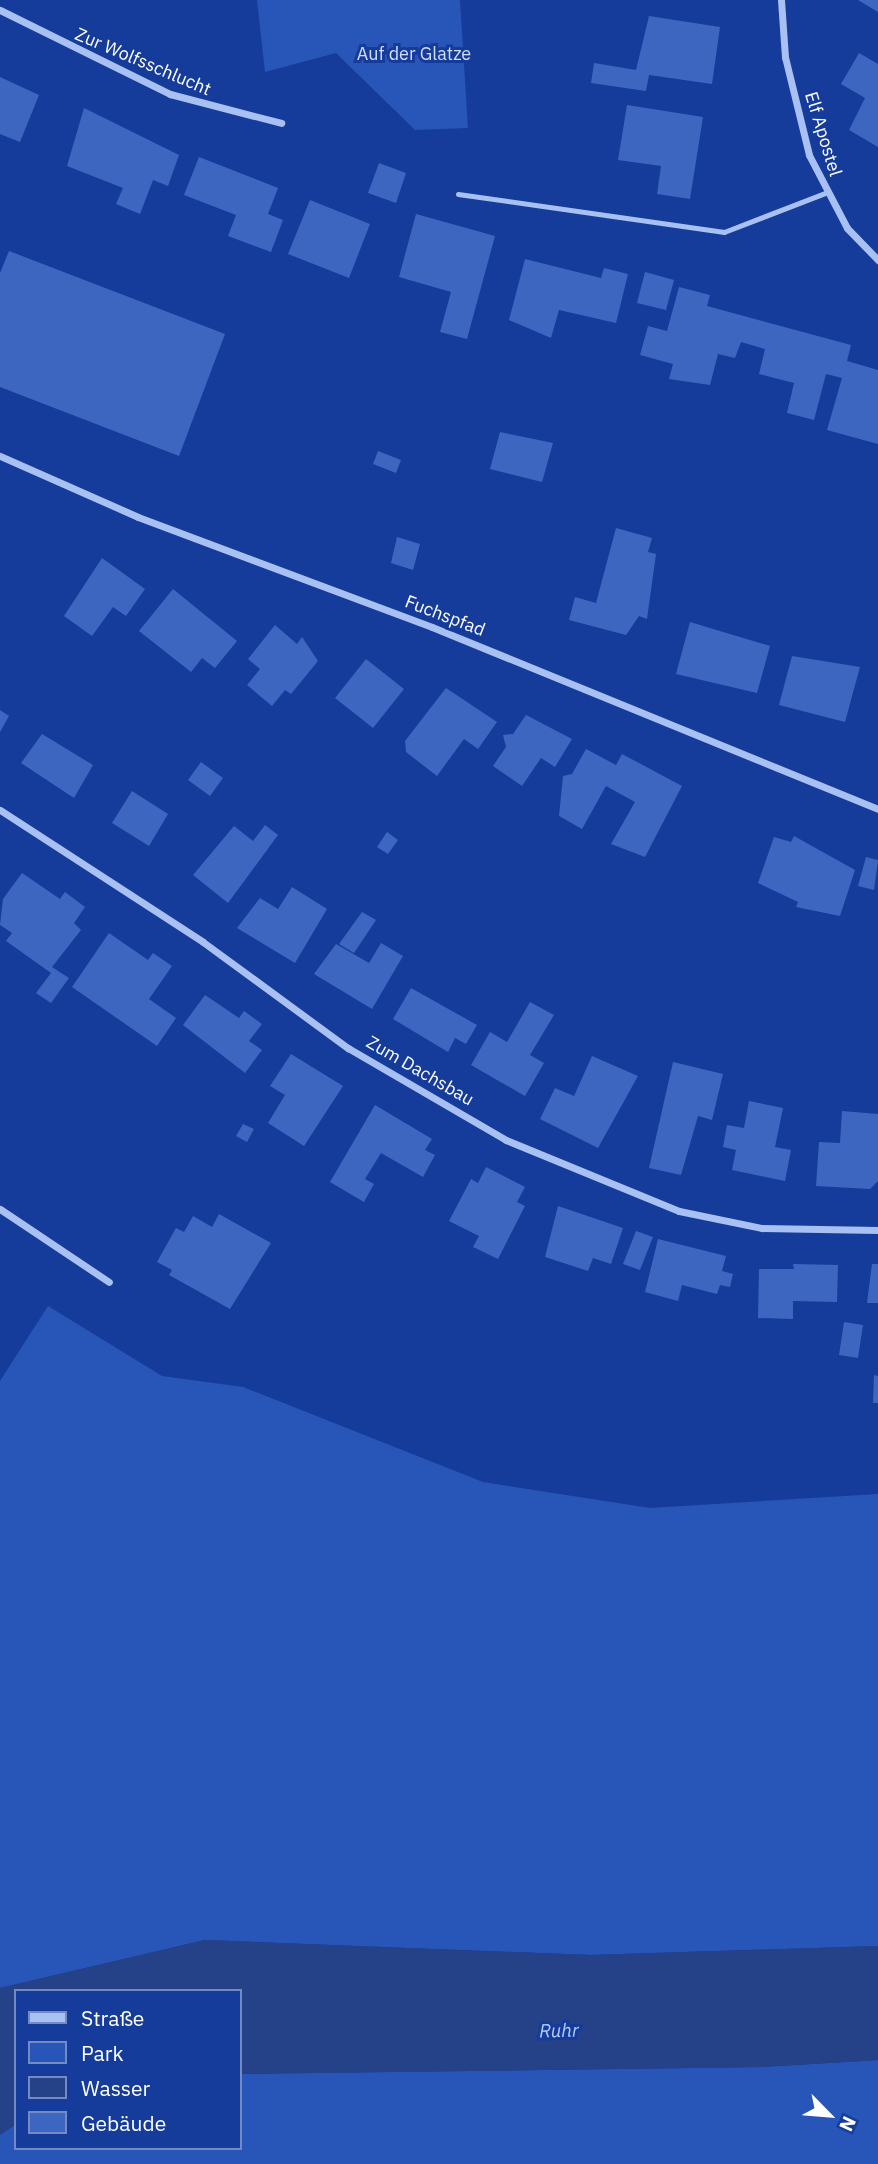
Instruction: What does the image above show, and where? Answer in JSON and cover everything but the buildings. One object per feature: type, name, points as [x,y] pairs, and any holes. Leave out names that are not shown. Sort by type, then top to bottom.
[{"type":"street","name":"Elf Apostel","points":[[781,0],[785,57],[825,193],[878,260]]},
{"type":"street","name":"Zur Wolfsschlucht","points":[[0,10],[170,94],[281,123]]},
{"type":"street","name":"Fuchspfad","points":[[0,456],[878,809]]},
{"type":"street","name":"Zum Dachsbau","points":[[0,810],[203,942],[348,1048],[506,1140],[679,1210],[762,1228],[878,1230]]},
{"type":"street","points":[[0,1209],[109,1282]]},
{"type":"lane","points":[[458,194],[724,232],[825,193]]},
{"type":"green space","name":"Auf der Glatze","points":[[257,0],[460,0],[468,128],[415,130],[336,53],[265,72]]},
{"type":"green space","points":[[48,1306],[162,1376],[243,1387],[483,1482],[650,1508],[878,1494],[878,1946],[590,1955],[205,1940],[0,1988],[0,1381]]},
{"type":"green space","points":[[878,2060],[878,2164],[0,2164],[0,2135],[14,2125],[14,2150],[242,2150],[242,2074],[762,2067]]},
{"type":"water","name":"Ruhr","points":[[205,1940],[590,1955],[878,1946],[878,2060],[762,2067],[242,2074],[242,1989],[14,1989],[14,2125],[0,2135],[0,1988]]}]
